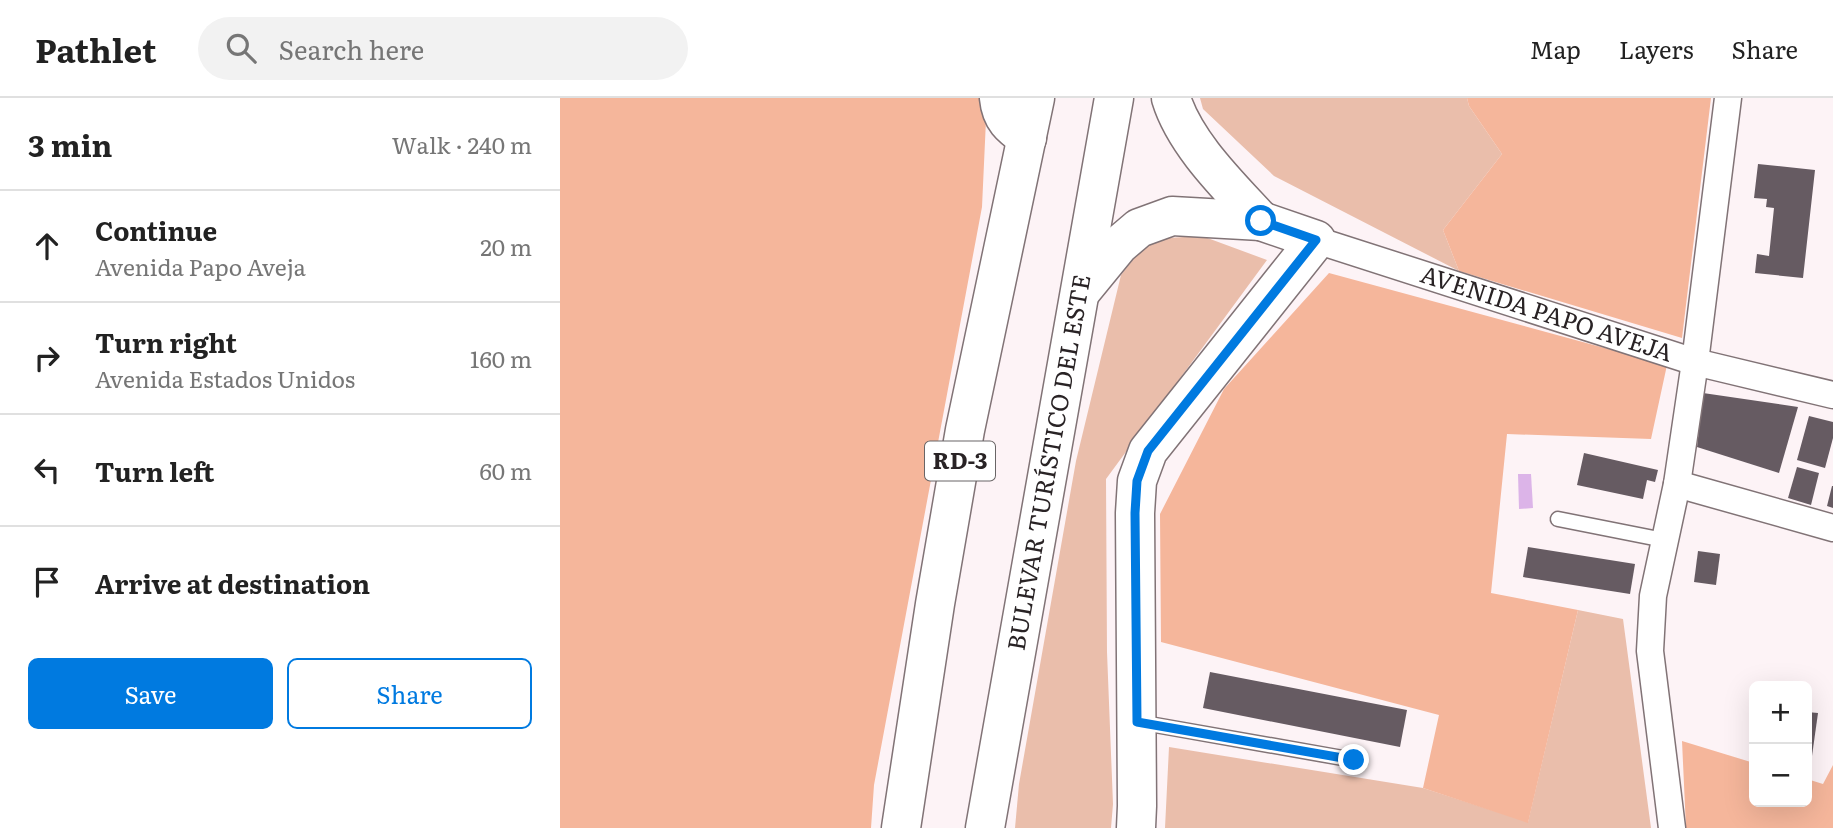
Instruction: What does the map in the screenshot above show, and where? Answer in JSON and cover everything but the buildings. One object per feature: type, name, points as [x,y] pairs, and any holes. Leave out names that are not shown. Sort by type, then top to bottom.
[{"type":"main road","points":[[999,98],[1000,110],[1011,127],[1027,138]]},
{"type":"main road","name":"RD-3","points":[[901,828],[965,430],[1035,98]]},
{"type":"main road","name":"BULEVAR TURÍSTICO DEL ESTE","points":[[985,828],[1114,98]]},
{"type":"main road","points":[[1171,98],[1173,107],[1200,153],[1261,221]]},
{"type":"main road","points":[[1080,293],[1119,245],[1139,228],[1172,216],[1261,221]]},
{"type":"main road","name":"AVENIDA PAPO AVEJA","points":[[1261,221],[1316,240]]},
{"type":"main road","points":[[1136,828],[1137,481],[1148,451],[1316,240]]},
{"type":"street","points":[[1672,828],[1650,652],[1653,596],[1676,484],[1695,362],[1728,98]]},
{"type":"street","name":"AVENIDA PAPO AVEJA","points":[[1316,240],[1695,362],[1833,395]]},
{"type":"street","points":[[1676,484],[1833,528]]},
{"type":"lane","points":[[1558,519],[1664,540]]},
{"type":"lane","points":[[1137,722],[1354,760]]},
{"type":"shaded area","points":[[560,98],[987,98],[982,207],[874,785],[871,828],[560,828]]},
{"type":"shaded area","points":[[1200,98],[1467,98],[1469,106],[1502,154],[1443,230],[1459,271],[1274,176],[1203,109]]},
{"type":"shaded area","points":[[1467,98],[1711,98],[1682,338],[1459,271],[1443,230],[1502,154],[1469,106]]},
{"type":"shaded area","points":[[1202,236],[1267,260],[1106,479],[1107,652],[1113,804],[1111,828],[1015,828],[1019,784],[1076,461],[1121,275],[1149,239]]},
{"type":"shaded area","points":[[1329,273],[1667,365],[1651,439],[1507,434],[1491,593],[1578,610],[1528,823],[1423,788],[1439,715],[1161,642],[1160,514],[1224,389]]},
{"type":"shaded area","points":[[1518,474],[1531,474],[1533,508],[1519,509]]},
{"type":"shaded area","points":[[1578,610],[1623,619],[1651,828],[1165,828],[1169,747],[1423,788],[1528,822]]},
{"type":"shaded area","points":[[1682,741],[1749,761],[1749,807],[1812,807],[1812,781],[1823,784],[1833,765],[1833,828],[1686,828]]},
{"type":"route","points":[[1261,221],[1316,240],[1148,451],[1137,481],[1135,513],[1137,722],[1354,760]]}]
